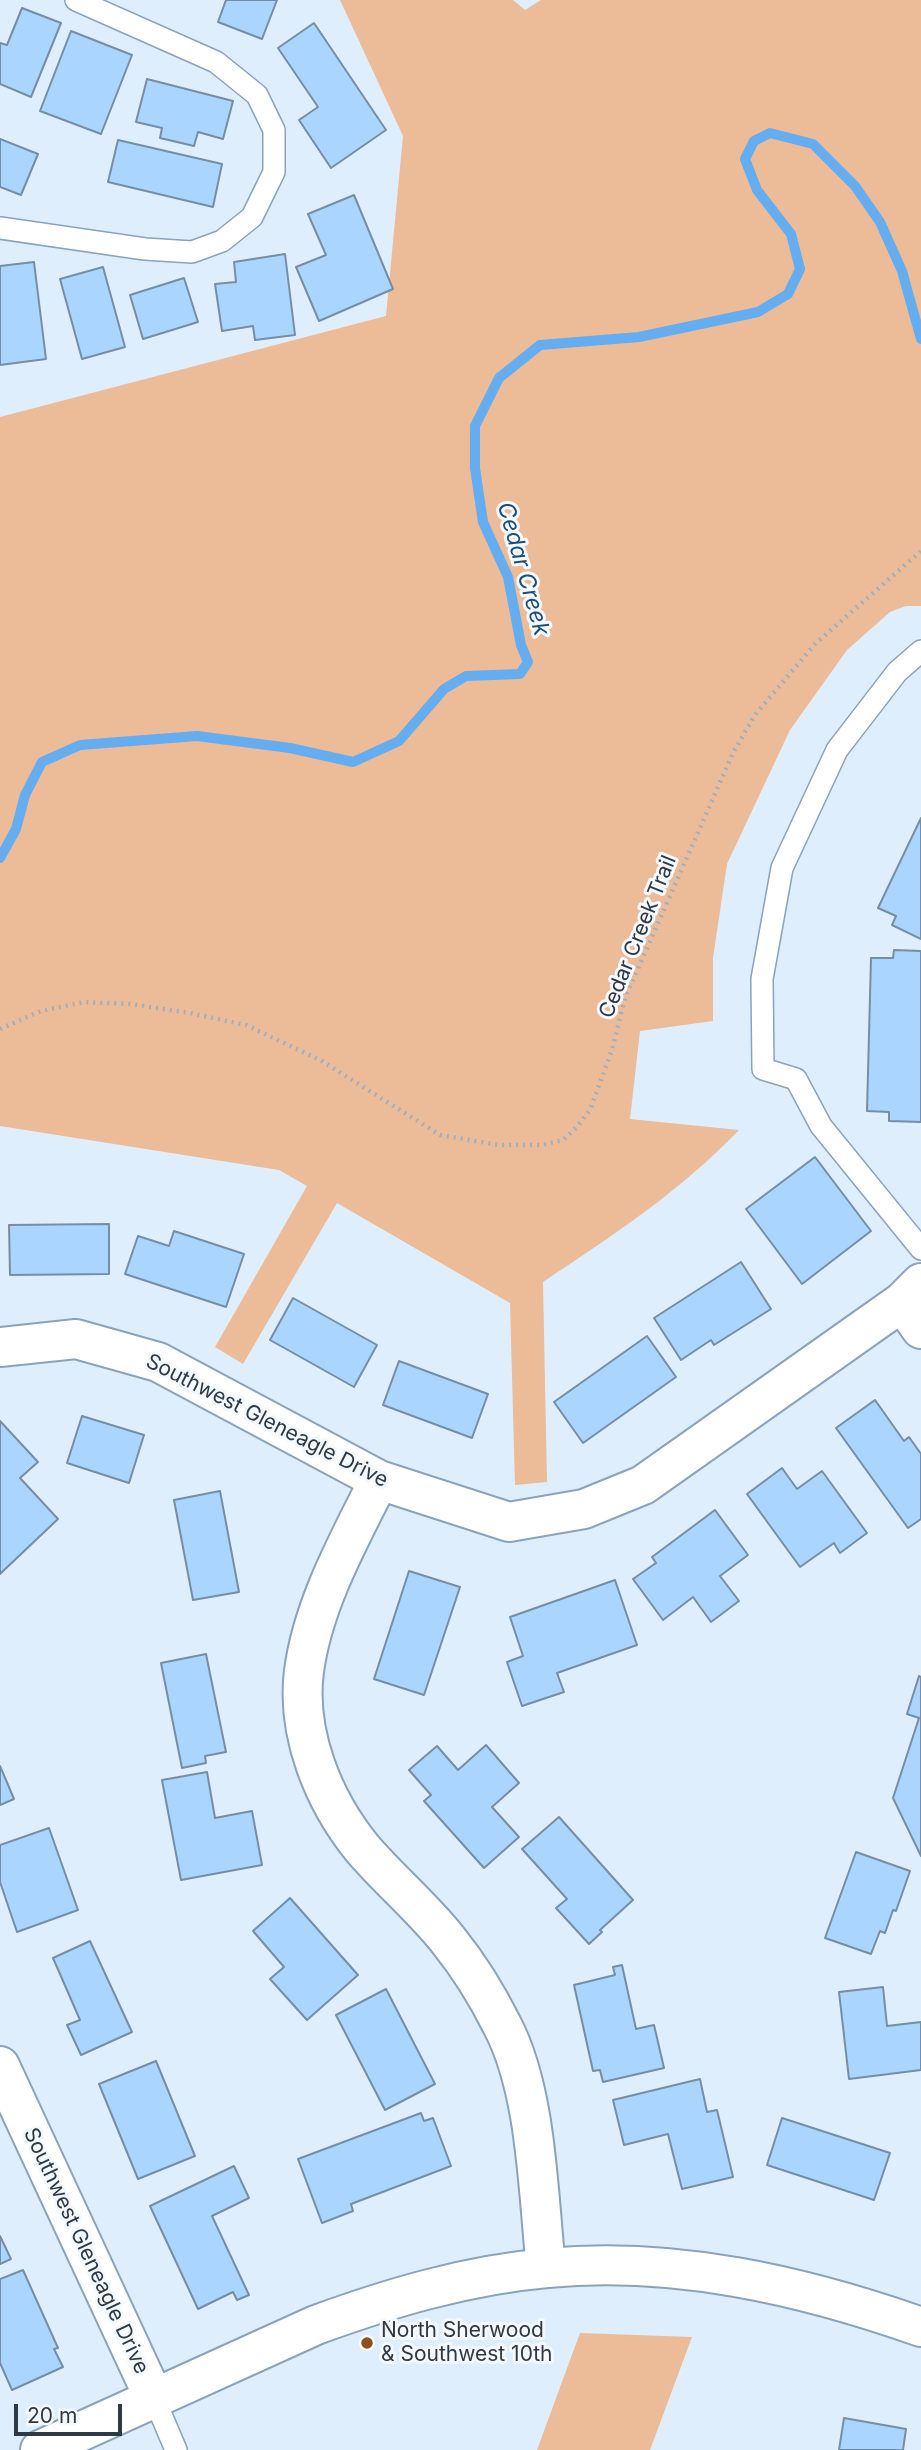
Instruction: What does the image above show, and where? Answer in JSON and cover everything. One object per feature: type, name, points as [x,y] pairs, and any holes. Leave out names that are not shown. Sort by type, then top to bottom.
[{"type":"street","name":"Southwest Gleneagle Drive","points":[[0,1347],[76,1339],[158,1362],[379,1480],[509,1522],[584,1509],[643,1485],[915,1305]]},
{"type":"street","points":[[379,1480],[318,1613],[304,1672],[305,1718],[315,1764],[331,1804],[361,1847],[448,1939],[477,1980],[503,2027],[523,2076],[532,2131],[546,2267]]},
{"type":"street","name":"Southwest Gleneagle Drive","points":[[0,2066],[154,2398]]},
{"type":"street","points":[[40,2450],[316,2325],[363,2308],[460,2281],[546,2267],[639,2267],[758,2280],[833,2299],[921,2327]]},
{"type":"lane","points":[[0,228],[145,249],[192,252],[222,241],[251,217],[274,172],[274,130],[257,95],[216,62],[76,0]]},
{"type":"lane","points":[[921,651],[897,672],[837,750],[782,868],[762,979],[762,1069],[796,1079],[821,1126],[921,1249]]},
{"type":"lane","points":[[154,2398],[176,2450]]},
{"type":"path","name":"Cedar Creek Trail","points":[[0,1029],[41,1011],[84,1002],[130,1004],[190,1013],[246,1025],[320,1060],[440,1135],[499,1145],[542,1145],[564,1140],[590,1110],[612,1050],[625,998],[733,753],[755,715],[815,644],[921,551]]},
{"type":"shaded area","points":[[340,0],[513,0],[525,10],[541,0],[921,0],[921,606],[906,606],[890,612],[847,650],[790,730],[727,864],[713,958],[713,1021],[640,1031],[630,1119],[739,1130],[670,1192],[543,1282],[547,1482],[515,1485],[510,1303],[337,1203],[243,1364],[215,1347],[307,1186],[279,1170],[0,1126],[0,417],[386,316],[403,136]]},
{"type":"shaded area","points":[[580,2333],[692,2337],[650,2450],[537,2450]]},
{"type":"building","points":[[226,0],[277,0],[262,39],[218,22]]},
{"type":"building","points":[[22,8],[61,23],[31,97],[0,84],[0,43],[7,45]]},
{"type":"building","points":[[314,23],[386,130],[331,168],[299,120],[318,107],[278,48]]},
{"type":"building","points":[[71,31],[132,55],[101,134],[40,111]]},
{"type":"building","points":[[147,79],[233,101],[223,139],[198,132],[194,146],[160,138],[162,128],[136,122]]},
{"type":"building","points":[[0,139],[38,154],[21,195],[0,187]]},
{"type":"building","points":[[118,140],[222,164],[213,207],[108,182]]},
{"type":"building","points":[[354,195],[393,289],[319,321],[296,267],[326,255],[308,214]]},
{"type":"building","points":[[285,254],[295,335],[255,340],[253,326],[222,331],[215,284],[236,282],[234,262]]},
{"type":"building","points":[[34,262],[46,359],[0,365],[0,266]]},
{"type":"building","points":[[103,267],[125,347],[82,359],[60,279]]},
{"type":"building","points":[[184,278],[198,322],[143,339],[130,295]]},
{"type":"building","points":[[921,818],[921,939],[892,925],[896,916],[878,908]]},
{"type":"building","points":[[894,950],[921,951],[921,1122],[889,1121],[889,1112],[867,1111],[871,958],[893,958]]},
{"type":"building","points":[[815,1157],[871,1231],[802,1284],[746,1209]]},
{"type":"building","points":[[109,1224],[109,1274],[10,1275],[9,1225]]},
{"type":"building","points":[[174,1231],[244,1254],[226,1307],[125,1274],[138,1236],[169,1246]]},
{"type":"building","points":[[741,1262],[771,1309],[714,1345],[711,1340],[681,1360],[654,1318]]},
{"type":"building","points":[[293,1298],[377,1345],[354,1387],[270,1340]]},
{"type":"building","points":[[647,1336],[676,1377],[583,1443],[554,1402]]},
{"type":"building","points":[[399,1361],[488,1394],[472,1438],[383,1405]]},
{"type":"building","points":[[875,1400],[904,1441],[909,1437],[921,1454],[921,1519],[908,1528],[836,1428]]},
{"type":"building","points":[[82,1416],[144,1435],[129,1483],[67,1463]]},
{"type":"building","points":[[0,1421],[38,1462],[20,1478],[58,1519],[0,1574]]},
{"type":"building","points":[[782,1468],[797,1489],[822,1471],[867,1533],[840,1553],[834,1543],[800,1567],[747,1494]]},
{"type":"building","points":[[220,1491],[239,1592],[193,1600],[174,1500]]},
{"type":"building","points":[[715,1510],[748,1555],[720,1576],[739,1601],[711,1622],[693,1597],[663,1620],[633,1579],[656,1563],[652,1557]]},
{"type":"building","points":[[409,1571],[460,1587],[424,1695],[374,1679]]},
{"type":"building","points":[[615,1580],[637,1645],[557,1673],[564,1692],[522,1706],[507,1662],[523,1656],[510,1617]]},
{"type":"building","points":[[206,1654],[226,1752],[205,1756],[206,1763],[182,1768],[161,1663]]},
{"type":"building","points":[[919,1676],[921,1856],[893,1798],[919,1718],[907,1714]]},
{"type":"building","points":[[486,1745],[519,1783],[492,1807],[519,1837],[484,1868],[424,1801],[431,1795],[409,1770],[437,1746],[458,1770]]},
{"type":"building","points":[[0,1766],[14,1799],[0,1805]]},
{"type":"building","points":[[207,1772],[215,1818],[252,1811],[262,1865],[181,1880],[162,1780]]},
{"type":"building","points":[[559,1817],[633,1900],[600,1930],[602,1932],[589,1944],[556,1908],[567,1899],[522,1849]]},
{"type":"building","points":[[49,1828],[78,1910],[17,1932],[0,1882],[0,1845]]},
{"type":"building","points":[[856,1852],[910,1871],[896,1911],[893,1910],[885,1933],[880,1931],[871,1954],[825,1938]]},
{"type":"building","points":[[290,1898],[358,1975],[307,2020],[270,1979],[284,1967],[253,1931]]},
{"type":"building","points":[[90,1941],[132,2032],[81,2055],[67,2025],[80,2020],[53,1958]]},
{"type":"building","points":[[622,1965],[636,2029],[654,2025],[664,2068],[603,2082],[600,2070],[593,2071],[574,1985],[615,1975],[613,1967]]},
{"type":"building","points":[[883,1987],[887,2026],[921,2022],[921,2070],[849,2079],[839,1992]]},
{"type":"building","points":[[386,1989],[435,2084],[385,2110],[336,2015]]},
{"type":"building","points":[[156,2061],[195,2156],[138,2179],[99,2084]]},
{"type":"building","points":[[700,2079],[707,2112],[717,2110],[733,2177],[682,2189],[668,2134],[624,2145],[613,2100]]},
{"type":"building","points":[[421,2113],[424,2121],[433,2118],[451,2166],[351,2204],[353,2211],[322,2223],[298,2159]]},
{"type":"building","points":[[782,2118],[890,2153],[874,2200],[767,2165]]},
{"type":"building","points":[[234,2166],[249,2198],[212,2216],[249,2295],[237,2300],[233,2292],[198,2309],[150,2206]]},
{"type":"building","points":[[0,2236],[11,2259],[0,2264]]},
{"type":"building","points":[[23,2270],[58,2348],[54,2349],[63,2367],[12,2390],[0,2363],[0,2279]]},
{"type":"building","points":[[844,2418],[906,2429],[903,2450],[839,2450]]},
{"type":"waterway","name":"Cedar Creek","points":[[0,858],[16,829],[25,795],[42,762],[80,745],[197,736],[290,748],[353,762],[399,741],[444,689],[466,676],[520,674],[528,662],[521,645],[508,577],[483,522],[475,468],[475,426],[499,378],[540,345],[639,337],[758,312],[788,294],[800,269],[791,234],[757,190],[745,159],[754,141],[770,133],[813,144],[855,186],[880,222],[902,271],[921,339]]},
{"type":"place","name":"North Sherwood & Southwest 10th","points":[[367,2343]]}]
